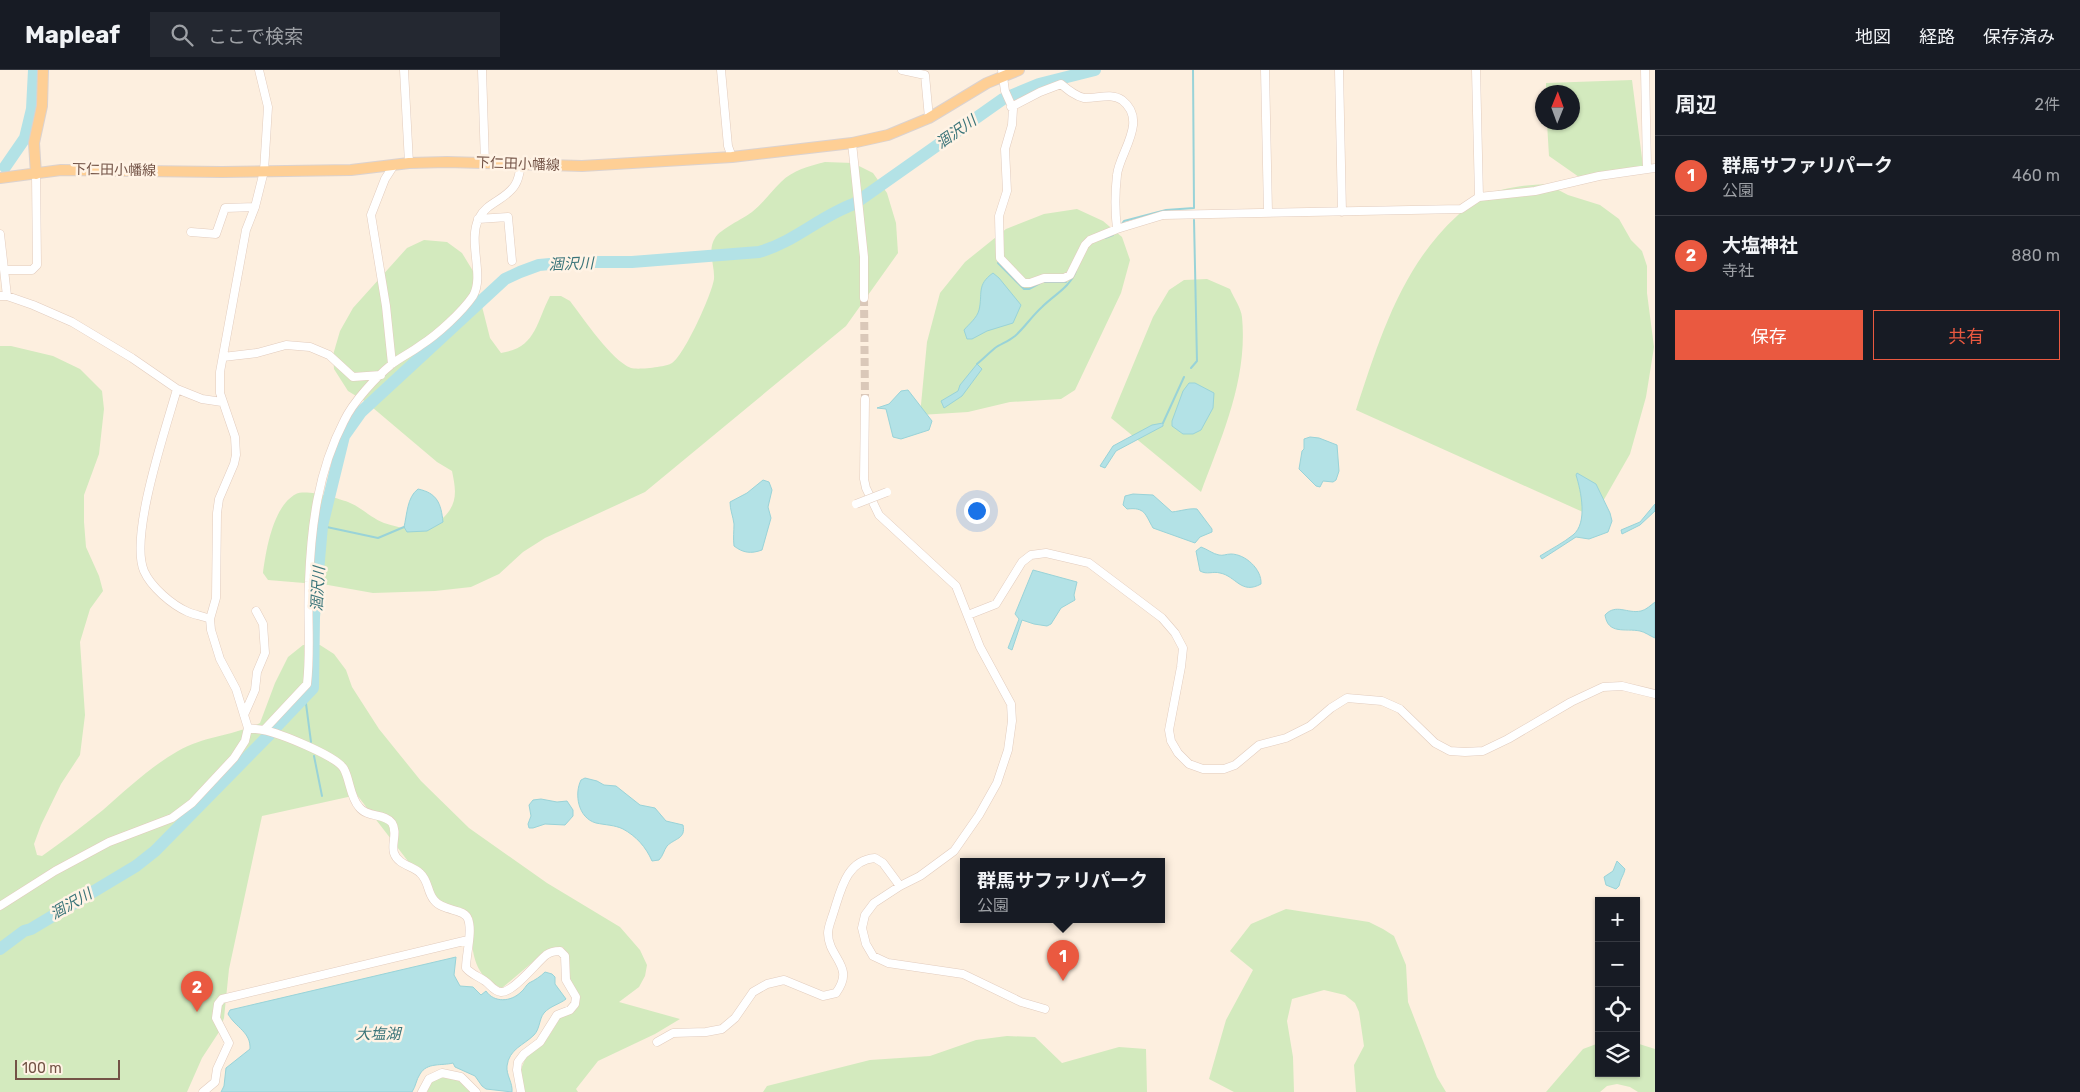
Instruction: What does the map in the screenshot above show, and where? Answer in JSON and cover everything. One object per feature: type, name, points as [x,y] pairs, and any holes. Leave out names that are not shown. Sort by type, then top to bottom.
[{"type":"main road","points":[[36,174],[34,142],[42,106],[43,70]]},
{"type":"main road","name":"下仁田小幡線","points":[[0,178],[62,170],[264,172],[351,170],[409,163],[582,166],[732,158],[852,143],[888,135],[929,118],[1002,73],[1020,70]]},
{"type":"street","points":[[0,906],[54,872],[109,842],[172,818],[192,803],[234,758],[245,741],[248,728],[236,689],[220,659],[211,630],[210,619],[216,598],[217,513],[220,499],[236,455],[235,437],[222,402],[220,372],[240,257],[246,230],[264,172],[268,107],[259,70]]},
{"type":"street","points":[[404,70],[409,163]]},
{"type":"street","points":[[482,70],[485,163]]},
{"type":"street","points":[[721,70],[728,146],[732,158]]},
{"type":"street","points":[[902,70],[925,75],[929,118]]},
{"type":"street","points":[[1265,70],[1268,212]]},
{"type":"street","points":[[1339,70],[1342,212]]},
{"type":"street","points":[[1476,70],[1479,197]]},
{"type":"street","points":[[1002,73],[1005,91],[1010,104],[1012,125],[1005,149],[1007,191],[999,216],[1000,258],[1024,282],[1030,283],[1044,278],[1064,278],[1070,275],[1085,245],[1090,240],[1117,229],[1163,215],[1461,209],[1479,197],[1535,191],[1600,176],[1651,168],[1645,70]]},
{"type":"street","points":[[1010,104],[1061,84],[1072,94],[1085,98],[1110,96],[1121,99],[1130,109],[1133,122],[1131,140],[1117,172],[1117,229]]},
{"type":"street","points":[[852,143],[864,257],[864,298]]},
{"type":"street","points":[[264,730],[307,684],[308,582],[319,488],[327,457],[345,418],[381,375],[392,364],[423,344],[452,319],[474,295],[477,275],[474,237],[478,219],[490,204],[505,196],[514,187],[522,164]]},
{"type":"street","points":[[392,364],[386,306],[371,215],[385,179],[394,165]]},
{"type":"street","points":[[4,270],[32,270],[37,265],[36,174]]},
{"type":"street","points":[[191,232],[216,234],[225,208],[254,207]]},
{"type":"street","points":[[478,219],[508,217],[512,260]]},
{"type":"street","points":[[0,234],[4,270],[4,296],[33,304],[84,328],[177,388],[202,400],[222,402]]},
{"type":"street","points":[[223,357],[257,353],[286,345],[310,347],[329,355],[353,377],[381,375]]},
{"type":"street","points":[[177,388],[146,504],[140,534],[140,555],[144,570],[149,579],[168,599],[188,612],[210,619]]},
{"type":"street","points":[[865,399],[864,480],[866,488],[879,515],[956,586],[980,647],[1011,704],[1012,721],[1008,750],[997,783],[979,815],[954,851],[920,876],[874,903],[865,915],[862,928],[866,944],[873,956],[900,965],[963,974],[1021,1002],[1045,1008]]},
{"type":"street","points":[[856,504],[887,492]]},
{"type":"street","points":[[968,615],[996,604],[1022,562],[1031,555],[1046,553],[1089,563],[1162,618],[1174,633],[1182,648],[1181,667],[1169,730],[1178,753],[1189,764],[1203,769],[1224,769],[1236,765],[1259,745],[1286,738],[1310,726],[1331,708],[1347,698],[1382,701],[1400,709],[1435,743],[1450,751],[1465,752],[1484,750],[1508,739],[1571,702],[1603,687],[1622,686],[1655,694]]},
{"type":"street","points":[[244,715],[255,690],[257,672],[265,652],[263,624],[256,612]]},
{"type":"street","points":[[248,728],[264,730],[336,760],[343,768],[357,806],[364,813],[386,819],[392,823],[395,830],[394,853],[400,861],[418,871],[426,879],[432,898],[439,906],[464,913],[468,918],[466,968],[471,974],[487,982],[495,990],[502,992],[507,991],[530,973],[546,955],[560,951],[564,956],[566,980],[576,997],[575,1004],[570,1010],[557,1015],[540,1042],[524,1054],[518,1062],[517,1070],[521,1092]]},
{"type":"street","points":[[657,1042],[672,1033],[706,1032],[722,1029],[735,1018],[753,992],[767,984],[784,980],[823,996],[836,993],[844,977],[842,964],[830,943],[828,932],[843,884],[851,869],[859,862],[875,858],[884,863],[900,886]]},
{"type":"street","points":[[203,1092],[215,1082],[217,1069],[228,1043],[216,1018],[218,1004],[222,999],[468,940]]},
{"type":"street","points":[[422,1092],[429,1079],[442,1073],[461,1077],[476,1092]]},
{"type":"green space","points":[[1632,80],[1643,166],[1579,177],[1549,156],[1547,130],[1580,130],[1580,85],[1546,85],[1546,83]]},
{"type":"green space","points":[[825,162],[853,163],[873,173],[887,193],[896,223],[898,253],[846,326],[645,492],[545,538],[523,552],[499,574],[471,587],[435,591],[373,593],[328,585],[268,580],[263,573],[272,529],[282,508],[296,494],[314,493],[343,500],[384,523],[408,529],[431,526],[444,517],[452,507],[455,490],[452,471],[437,462],[366,402],[348,391],[334,369],[333,355],[340,331],[353,308],[407,248],[424,240],[447,242],[462,253],[473,271],[490,338],[501,353],[513,350],[528,340],[538,325],[550,296],[561,296],[570,301],[598,338],[623,364],[635,369],[664,366],[672,363],[683,349],[697,324],[712,287],[714,274],[711,253],[715,238],[752,212],[791,174]]},
{"type":"green space","points":[[1547,184],[1568,195],[1600,205],[1619,219],[1631,240],[1642,251],[1647,266],[1647,293],[1654,347],[1646,397],[1630,454],[1594,517],[1356,410],[1383,331],[1394,306],[1406,281],[1438,236],[1468,205],[1480,197],[1497,191]]},
{"type":"green space","points":[[1077,209],[1103,221],[1122,237],[1130,260],[1121,293],[1075,390],[1061,399],[1010,402],[968,412],[920,415],[927,342],[940,293],[965,262],[1006,229],[1044,214]]},
{"type":"green space","points":[[1207,279],[1230,289],[1242,317],[1243,340],[1241,363],[1232,407],[1201,492],[1111,418],[1153,317],[1169,290],[1184,280]]},
{"type":"green space","points":[[0,346],[11,346],[53,356],[80,369],[102,391],[104,409],[99,454],[84,495],[86,547],[99,576],[103,591],[90,609],[80,642],[85,715],[80,755],[61,784],[41,825],[34,844],[37,855],[42,856],[103,810],[148,771],[178,751],[198,742],[260,723],[275,683],[288,657],[303,645],[320,645],[334,654],[346,670],[352,687],[379,729],[421,781],[469,828],[547,883],[620,927],[640,950],[647,965],[645,976],[639,987],[619,1002],[680,1019],[655,1034],[598,1061],[576,1089],[578,1092],[523,1092],[521,1069],[526,1057],[549,1036],[560,1018],[577,1007],[579,996],[569,978],[563,947],[547,950],[502,988],[492,983],[484,977],[475,960],[472,940],[473,919],[466,912],[441,904],[357,795],[262,816],[229,969],[224,1018],[219,1032],[202,1058],[187,1092],[0,1092]]},
{"type":"green space","points":[[1286,909],[1369,922],[1394,936],[1406,965],[1408,1002],[1437,1077],[1446,1092],[1356,1092],[1354,1065],[1364,1046],[1359,1012],[1355,1003],[1345,995],[1324,990],[1292,999],[1287,1021],[1293,1057],[1294,1092],[1234,1092],[1209,1079],[1226,1020],[1253,970],[1230,951],[1251,924]]},
{"type":"green space","points":[[1007,1036],[1035,1037],[1062,1063],[1119,1047],[1146,1049],[1147,1092],[763,1092],[767,1086],[870,1060],[930,1056],[976,1040]]},
{"type":"green space","points":[[1595,1044],[1595,1077],[1640,1077],[1640,1044],[1655,1049],[1655,1092],[1638,1092],[1630,1087],[1617,1084],[1607,1086],[1600,1092],[1546,1092],[1583,1049]]},
{"type":"green space","points":[[445,1076],[460,1080],[472,1092],[427,1092],[431,1082]]},
{"type":"water","points":[[993,273],[1021,305],[1013,323],[987,331],[972,339],[967,339],[964,330],[978,313],[982,286]]},
{"type":"water","points":[[977,364],[982,369],[962,396],[944,408],[941,401],[958,391],[960,385]]},
{"type":"water","points":[[1189,383],[1195,383],[1214,393],[1213,408],[1201,430],[1193,434],[1183,434],[1172,426],[1172,421],[1183,391]]},
{"type":"water","points":[[908,390],[932,421],[929,430],[901,439],[893,437],[886,409],[877,408],[889,404],[901,391]]},
{"type":"water","points":[[1163,423],[1163,426],[1116,451],[1105,468],[1100,466],[1113,446],[1152,425]]},
{"type":"water","points":[[1310,437],[1319,438],[1337,445],[1339,471],[1336,480],[1333,482],[1323,481],[1320,487],[1316,486],[1299,469],[1304,449],[1304,439]]},
{"type":"water","points":[[1577,473],[1596,484],[1612,521],[1608,532],[1589,539],[1576,537],[1542,559],[1540,556],[1578,530],[1582,506]]},
{"type":"water","points":[[763,480],[769,482],[772,490],[768,507],[771,518],[762,550],[754,552],[744,551],[734,546],[734,524],[730,502],[747,493]]},
{"type":"water","points":[[418,489],[434,496],[441,509],[443,522],[427,531],[407,532],[404,527],[408,506],[414,492]]},
{"type":"water","points":[[1133,494],[1153,495],[1172,512],[1197,509],[1212,529],[1212,532],[1200,537],[1195,543],[1153,528],[1144,512],[1138,509],[1127,509],[1123,505],[1125,496]]},
{"type":"water","points":[[1655,504],[1655,511],[1640,525],[1622,534],[1621,530],[1640,522]]},
{"type":"water","points":[[1201,547],[1217,554],[1236,555],[1252,563],[1259,573],[1261,584],[1254,587],[1243,586],[1226,575],[1200,571],[1196,551]]},
{"type":"water","points":[[1033,570],[1077,582],[1074,595],[1075,600],[1061,608],[1051,624],[1047,626],[1022,620],[1012,650],[1008,648],[1019,619],[1015,614]]},
{"type":"water","points":[[1655,602],[1655,638],[1640,631],[1613,628],[1610,626],[1605,615],[1618,609],[1641,611],[1647,609]]},
{"type":"water","points":[[585,778],[604,785],[616,786],[640,805],[655,808],[666,821],[683,825],[683,833],[667,846],[659,860],[652,861],[644,847],[628,832],[617,827],[596,823],[585,816],[579,805],[578,792],[581,780]]},
{"type":"water","points":[[541,799],[557,802],[567,801],[573,810],[573,816],[565,825],[545,824],[529,828],[528,824],[531,816],[529,805],[533,800]]},
{"type":"water","points":[[1617,861],[1625,869],[1619,886],[1616,889],[1606,885],[1604,877],[1613,871]]},
{"type":"water","name":"大塩湖","points":[[456,957],[454,975],[460,986],[473,987],[481,995],[486,991],[493,998],[503,1000],[512,998],[545,972],[555,977],[555,984],[566,999],[544,1013],[536,1033],[517,1048],[508,1060],[507,1069],[512,1092],[486,1089],[475,1076],[455,1067],[453,1063],[435,1065],[423,1070],[412,1092],[221,1092],[224,1086],[226,1068],[250,1049],[250,1043],[246,1034],[228,1014],[230,1010]]},
{"type":"waterway","points":[[5,167],[25,138],[32,109],[34,70]]},
{"type":"waterway","name":"涸沢川","points":[[275,728],[313,688],[314,617],[322,526],[344,436],[361,412],[505,279],[539,265],[572,262],[632,262],[759,252],[772,248],[830,215],[854,204],[1003,99],[1039,84],[1095,70]]},
{"type":"waterway","points":[[1193,70],[1194,208]]},
{"type":"waterway","points":[[1121,225],[1124,221],[1166,210],[1194,208]]},
{"type":"waterway","points":[[1191,368],[1197,361],[1194,220]]},
{"type":"waterway","points":[[1105,238],[1113,235]]},
{"type":"waterway","points":[[998,263],[1024,289],[1029,289],[1042,282],[1066,282]]},
{"type":"waterway","points":[[977,364],[995,348],[1015,336],[1038,310],[1070,282],[1076,271]]},
{"type":"waterway","points":[[1163,423],[1184,377]]},
{"type":"waterway","points":[[322,526],[378,538],[404,527]]},
{"type":"waterway","points":[[305,696],[311,742]]},
{"type":"waterway","name":"涸沢川","points":[[0,949],[24,931],[31,929],[136,866],[155,851],[270,734]]},
{"type":"waterway","points":[[314,756],[322,796]]},
{"type":"tunnel","points":[[864,298],[865,399]]},
{"type":"place","name":"群馬サファリパーク","points":[[1063,981]]},
{"type":"place","name":"大塩神社","points":[[197,1012]]}]
